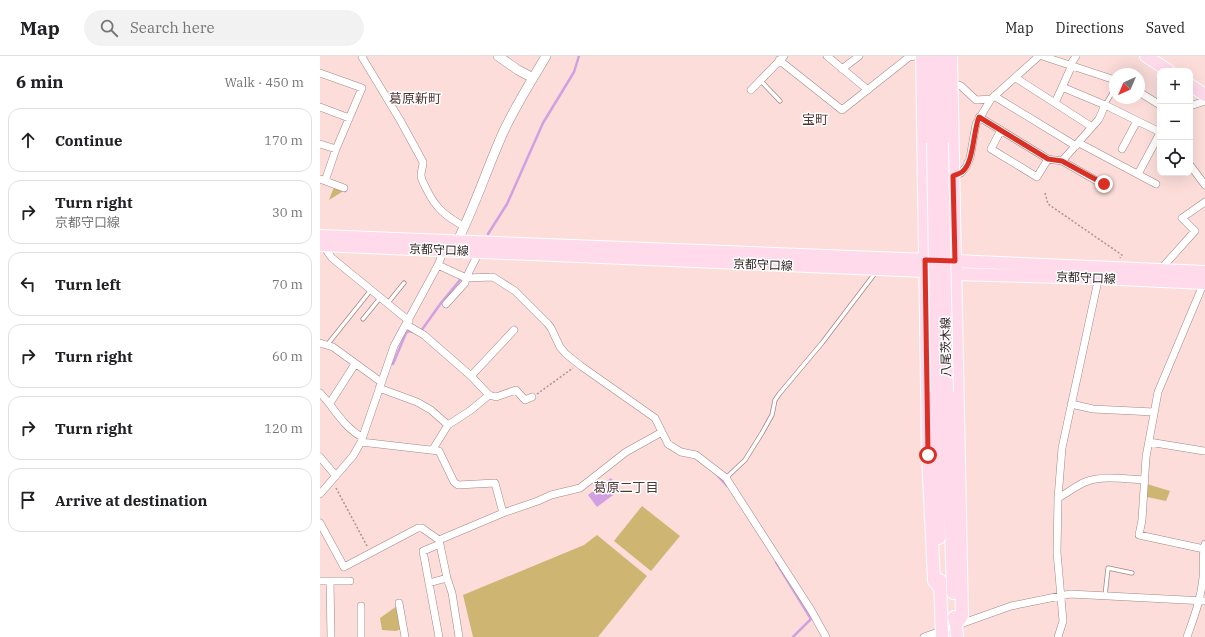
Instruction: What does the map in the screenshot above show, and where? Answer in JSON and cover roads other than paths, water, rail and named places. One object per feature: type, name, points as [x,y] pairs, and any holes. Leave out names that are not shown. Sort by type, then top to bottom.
[{"type":"main road","points":[[922,56],[928,455],[934,582],[940,588]]},
{"type":"main road","name":"八尾茨木線","points":[[931,56],[938,143],[942,392],[940,635]]},
{"type":"main road","name":"八尾茨木線","points":[[938,143],[943,56]]},
{"type":"main road","points":[[951,56],[962,616],[956,631]]},
{"type":"main road","points":[[1146,56],[1164,68]]},
{"type":"main road","points":[[1193,87],[1205,95]]},
{"type":"main road","name":"京都守口線","points":[[323,241],[452,248],[925,266],[955,274],[1099,273],[1114,268],[1159,270],[1205,279]]},
{"type":"main road","name":"京都守口線","points":[[452,248],[479,252],[878,269],[925,266],[955,261],[1099,273],[1205,279]]},
{"type":"main road","name":"八尾茨木線","points":[[942,392],[954,618],[956,631]]},
{"type":"street","points":[[363,56],[362,57],[400,120],[423,162],[421,175],[432,201],[449,218],[465,227]]},
{"type":"street","points":[[498,56],[518,70],[533,78]]},
{"type":"street","points":[[320,494],[353,456],[361,439],[394,346],[408,323],[438,265],[452,248],[465,227],[499,141],[512,114],[546,56]]},
{"type":"street","points":[[827,56],[868,90]]},
{"type":"street","points":[[842,69],[859,56]]},
{"type":"street","points":[[751,90],[782,58],[842,110],[908,57],[915,56]]},
{"type":"street","points":[[1055,103],[1076,56]]},
{"type":"street","points":[[953,176],[961,173],[966,167],[970,158],[976,124],[992,98],[1016,78],[1037,57],[1071,65],[1109,78]]},
{"type":"street","points":[[320,73],[362,88],[323,180],[344,188]]},
{"type":"street","points":[[1016,78],[1092,127]]},
{"type":"street","points":[[951,82],[962,86],[976,100],[992,98],[1077,144],[1156,184]]},
{"type":"street","points":[[1062,87],[1105,105],[1157,131]]},
{"type":"street","points":[[1145,96],[1158,104]]},
{"type":"street","points":[[1193,105],[1205,101]]},
{"type":"street","points":[[1062,161],[1099,119],[1105,105]]},
{"type":"street","points":[[320,107],[349,118]]},
{"type":"street","points":[[979,117],[1048,159],[1062,161],[1104,184]]},
{"type":"street","points":[[1122,149],[1137,121]]},
{"type":"street","points":[[1001,130],[991,149],[1037,177],[1048,159]]},
{"type":"street","points":[[1138,174],[1157,139]]},
{"type":"street","points":[[320,144],[336,149]]},
{"type":"street","points":[[1193,169],[1205,185]]},
{"type":"street","points":[[1159,270],[1195,231],[1182,218],[1205,202]]},
{"type":"street","points":[[323,241],[332,258],[471,376],[489,395],[496,397],[516,390],[525,400],[532,397]]},
{"type":"street","points":[[446,304],[465,283],[479,252]]},
{"type":"street","points":[[438,265],[466,278],[493,277],[515,291],[552,328],[560,347],[566,354],[655,418],[660,433],[668,444],[675,449],[696,455],[726,478],[811,610],[826,637]]},
{"type":"street","points":[[1058,637],[1063,621],[1057,552],[1058,498],[1062,448],[1099,273]]},
{"type":"street","points":[[1187,637],[1202,601],[1204,546],[1139,535],[1146,457],[1158,392],[1205,279]]},
{"type":"street","points":[[471,376],[514,330]]},
{"type":"street","points":[[323,344],[333,347],[380,385],[431,410],[448,425]]},
{"type":"street","points":[[330,403],[355,364]]},
{"type":"street","points":[[320,393],[330,403],[346,425],[361,439],[440,450],[454,482],[458,485],[495,483],[504,513]]},
{"type":"street","points":[[433,449],[448,425],[471,410],[489,395]]},
{"type":"street","points":[[1071,404],[1093,409],[1154,412]]},
{"type":"street","points":[[440,637],[423,551],[439,542],[504,513],[538,501],[551,494],[580,488],[626,452],[660,433]]},
{"type":"street","points":[[1149,442],[1204,451]]},
{"type":"street","points":[[320,457],[334,478]]},
{"type":"street","points":[[1058,498],[1086,482],[1112,479],[1145,480]]},
{"type":"street","points":[[320,523],[344,567],[418,528],[422,528],[439,542],[452,593],[459,637]]},
{"type":"street","points":[[429,583],[447,578]]},
{"type":"street","points":[[320,581],[350,581]]},
{"type":"street","points":[[330,581],[331,637]]},
{"type":"street","points":[[924,637],[956,631],[1011,606],[1070,594],[1202,601]]},
{"type":"street","points":[[399,603],[405,637]]},
{"type":"street","points":[[361,606],[361,637]]},
{"type":"lane","points":[[760,80],[780,101]]},
{"type":"lane","points":[[1105,105],[1109,98]]},
{"type":"lane","points":[[726,478],[744,460],[762,433],[772,415],[775,400],[780,393],[822,343],[878,269]]},
{"type":"lane","points":[[387,304],[404,283]]},
{"type":"lane","points":[[323,344],[371,290]]},
{"type":"lane","points":[[363,319],[380,298]]},
{"type":"lane","points":[[1105,596],[1108,568],[1132,573]]},
{"type":"waterway","points":[[488,234],[507,204],[543,123],[574,72],[579,56]]},
{"type":"waterway","points":[[421,331],[460,280]]},
{"type":"waterway","points":[[393,364],[406,333],[409,331],[413,332]]},
{"type":"waterway","points":[[718,476],[727,486]]},
{"type":"waterway","points":[[776,562],[811,619],[793,637]]},
{"type":"district","name":"葛原新町","points":[[415,98]]},
{"type":"district","name":"宝町","points":[[815,119]]},
{"type":"district","name":"葛原二丁目","points":[[626,487]]}]
